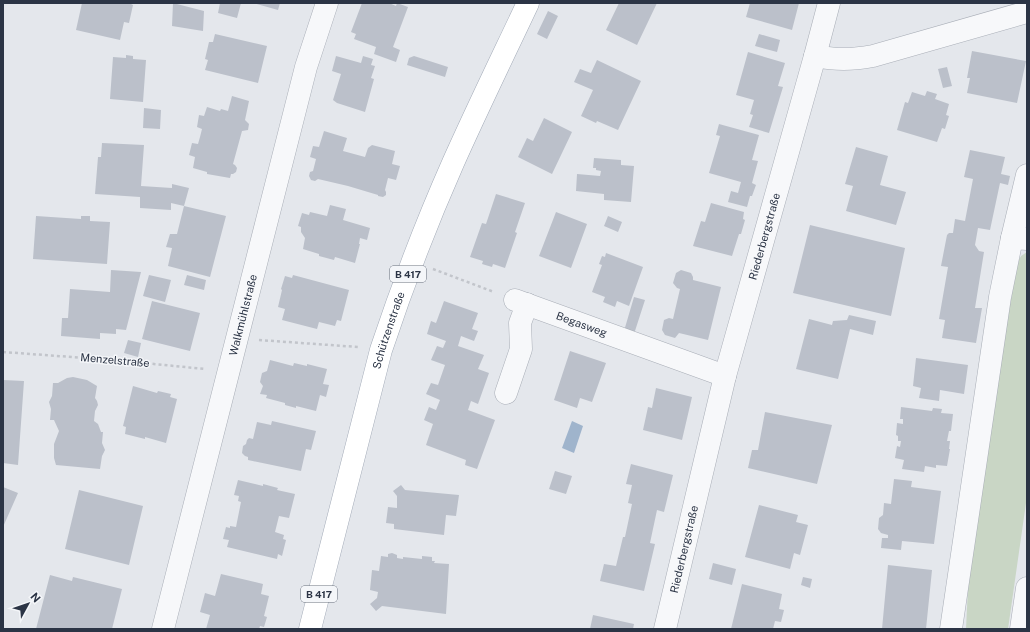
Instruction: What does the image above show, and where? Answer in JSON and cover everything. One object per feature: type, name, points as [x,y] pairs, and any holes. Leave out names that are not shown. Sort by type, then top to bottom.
[{"type":"main road","name":"Schützenstraße","points":[[310,629],[381,350],[393,314],[435,205],[482,99],[528,3]]},
{"type":"street","name":"Walkmühlstraße","points":[[163,629],[306,67],[327,3]]},
{"type":"street","name":"Riederbergstraße","points":[[664,629],[725,376],[829,3]]},
{"type":"street","points":[[815,56],[833,60],[851,60],[873,56],[1027,12]]},
{"type":"street","points":[[951,629],[1000,297],[1020,238],[1027,175]]},
{"type":"street","points":[[506,393],[518,362],[521,349],[521,302]]},
{"type":"street","name":"Begasweg","points":[[521,302],[725,376]]},
{"type":"street","points":[[1021,629],[1027,588]]},
{"type":"path","points":[[440,271],[521,302]]},
{"type":"path","points":[[237,338],[381,350]]},
{"type":"path","name":"Menzelstraße","points":[[3,352],[113,360],[228,371]]},
{"type":"green space","points":[[1027,252],[1027,496],[1008,629],[966,629],[968,587],[993,406],[1017,263],[1021,256]]},
{"type":"water","points":[[572,421],[583,426],[574,453],[562,448]]},
{"type":"building","points":[[82,3],[129,3],[133,5],[129,23],[124,22],[120,40],[76,30]]},
{"type":"building","points":[[173,3],[204,11],[203,31],[172,26]]},
{"type":"building","points":[[220,3],[241,3],[237,18],[218,13]]},
{"type":"building","points":[[253,3],[280,3],[278,10]]},
{"type":"building","points":[[362,3],[389,3],[396,6],[397,3],[408,7],[393,47],[400,50],[396,62],[374,54],[376,47],[354,39],[356,34],[351,32]]},
{"type":"building","points":[[619,3],[657,3],[637,45],[606,30]]},
{"type":"building","points":[[750,3],[799,3],[792,30],[746,17]]},
{"type":"building","points":[[548,11],[558,16],[547,39],[537,34]]},
{"type":"building","points":[[215,34],[267,46],[258,83],[205,70],[208,60],[205,59],[209,42],[213,42]]},
{"type":"building","points":[[759,34],[780,40],[777,52],[755,46]]},
{"type":"building","points":[[972,51],[1026,61],[1017,103],[967,93],[970,78],[967,78]]},
{"type":"building","points":[[748,52],[785,63],[778,86],[783,87],[769,133],[749,127],[753,115],[750,114],[754,100],[736,95]]},
{"type":"building","points":[[126,55],[133,56],[133,59],[146,60],[143,102],[110,99],[113,57],[126,58]]},
{"type":"building","points":[[336,56],[361,63],[363,56],[373,59],[371,65],[375,66],[371,78],[374,79],[365,112],[337,103],[333,100],[341,74],[332,71]]},
{"type":"building","points":[[414,56],[448,67],[445,77],[407,65],[409,58]]},
{"type":"building","points":[[597,60],[641,81],[618,130],[597,121],[596,123],[581,116],[593,90],[574,82],[580,69],[591,73]]},
{"type":"building","points":[[947,67],[952,86],[943,88],[938,69]]},
{"type":"building","points":[[927,91],[937,94],[935,99],[949,104],[946,115],[949,116],[945,129],[942,128],[937,142],[897,130],[905,102],[908,103],[912,92],[925,96]]},
{"type":"building","points":[[232,96],[249,101],[245,120],[249,124],[248,130],[242,131],[233,164],[237,168],[236,172],[231,174],[230,178],[207,174],[207,172],[193,168],[195,157],[189,155],[192,143],[198,144],[202,129],[197,127],[199,115],[204,116],[207,107],[220,111],[221,109],[228,111]]},
{"type":"building","points":[[144,108],[161,110],[160,129],[143,128]]},
{"type":"building","points":[[544,118],[572,132],[552,174],[518,157],[527,138],[533,141]]},
{"type":"building","points":[[719,124],[759,135],[752,160],[758,161],[752,183],[756,185],[752,196],[750,196],[747,207],[728,202],[731,191],[738,193],[741,182],[709,173],[720,136],[716,135]]},
{"type":"building","points":[[324,131],[347,138],[343,151],[365,157],[368,148],[372,145],[395,151],[392,164],[400,166],[396,180],[388,178],[385,190],[386,195],[383,197],[378,196],[348,186],[318,179],[315,181],[311,180],[309,176],[310,172],[313,171],[316,159],[310,157],[313,146],[319,147]]},
{"type":"building","points":[[102,143],[144,145],[141,186],[172,188],[172,184],[189,188],[184,206],[171,203],[171,210],[140,208],[140,197],[95,194],[98,157],[101,157]]},
{"type":"building","points":[[856,147],[888,156],[880,185],[906,192],[896,225],[846,211],[853,186],[845,184]]},
{"type":"building","points":[[970,150],[1005,157],[1001,174],[1010,176],[1008,185],[1000,183],[990,230],[978,228],[975,245],[979,251],[984,252],[975,308],[982,308],[976,343],[942,338],[945,320],[939,319],[948,267],[941,266],[947,235],[949,233],[953,233],[955,219],[965,221],[973,179],[964,177]]},
{"type":"building","points":[[594,158],[621,160],[621,165],[634,166],[631,202],[604,200],[604,194],[576,191],[577,174],[600,176],[601,171],[593,168]]},
{"type":"building","points":[[496,194],[525,203],[505,268],[493,264],[492,267],[482,264],[483,261],[470,257],[482,223],[486,224]]},
{"type":"building","points":[[711,203],[744,212],[743,219],[745,220],[732,256],[693,246],[701,221],[705,222]]},
{"type":"building","points":[[330,205],[346,209],[343,220],[370,228],[367,240],[360,238],[355,263],[335,257],[334,260],[319,256],[319,254],[303,249],[305,238],[301,232],[301,227],[298,226],[302,213],[309,215],[310,212],[327,216]]},
{"type":"building","points":[[184,206],[226,216],[210,277],[168,266],[172,248],[166,247],[170,234],[177,234]]},
{"type":"building","points":[[556,212],[587,224],[571,268],[539,256]]},
{"type":"building","points":[[36,216],[81,219],[81,216],[90,216],[90,221],[110,222],[107,264],[33,259]]},
{"type":"building","points":[[608,216],[622,222],[618,232],[604,226]]},
{"type":"building","points":[[810,225],[905,248],[891,316],[793,293]]},
{"type":"building","points":[[606,253],[643,267],[629,306],[617,301],[615,307],[603,302],[605,297],[592,292],[602,265],[599,264],[602,256],[605,257]]},
{"type":"building","points":[[111,270],[141,272],[126,330],[116,329],[116,334],[100,333],[100,339],[61,336],[62,318],[68,318],[70,289],[110,292]]},
{"type":"building","points":[[681,270],[691,273],[693,280],[721,287],[708,340],[679,333],[675,338],[665,335],[662,330],[664,320],[669,318],[673,319],[680,289],[673,283],[676,273]]},
{"type":"building","points":[[149,275],[171,280],[165,302],[143,296]]},
{"type":"building","points":[[187,275],[206,280],[204,290],[184,285]]},
{"type":"building","points":[[293,275],[349,290],[341,321],[337,320],[335,326],[319,322],[317,329],[282,320],[285,309],[278,307],[281,289],[285,276],[292,278]]},
{"type":"building","points":[[634,297],[645,300],[634,334],[624,331]]},
{"type":"building","points":[[152,301],[200,313],[190,351],[142,339]]},
{"type":"building","points":[[444,301],[478,313],[472,329],[478,331],[474,341],[461,336],[458,346],[484,355],[478,369],[489,373],[478,404],[471,401],[468,410],[495,420],[477,469],[465,465],[466,460],[426,445],[433,424],[424,420],[429,407],[436,410],[440,400],[426,394],[431,383],[438,385],[445,365],[431,360],[437,346],[443,348],[446,341],[427,334],[431,321],[436,323]]},
{"type":"building","points":[[849,315],[876,321],[873,335],[850,329],[838,379],[796,369],[809,319],[832,325],[833,321],[847,320]]},
{"type":"building","points":[[128,340],[141,343],[138,357],[124,353]]},
{"type":"building","points":[[570,351],[606,363],[592,402],[580,398],[577,408],[554,400]]},
{"type":"building","points":[[916,358],[968,365],[964,394],[940,390],[939,401],[919,398],[921,388],[913,386]]},
{"type":"building","points":[[270,360],[293,366],[294,363],[307,366],[307,364],[327,369],[323,384],[329,385],[326,397],[320,395],[316,411],[285,405],[285,403],[266,398],[267,395],[260,394],[263,386],[260,382],[262,373],[267,371]]},
{"type":"building","points":[[73,377],[87,380],[97,386],[95,398],[98,405],[95,411],[94,421],[98,424],[101,432],[103,432],[102,443],[105,450],[102,456],[100,469],[56,465],[54,458],[54,444],[59,431],[54,420],[50,420],[51,409],[49,402],[52,396],[53,383],[58,383],[67,378]]},
{"type":"building","points":[[3,380],[24,381],[18,465],[3,463]]},
{"type":"building","points":[[133,386],[157,393],[158,391],[171,394],[170,397],[177,399],[166,443],[145,437],[145,439],[125,434],[126,427],[123,426]]},
{"type":"building","points":[[656,388],[692,397],[682,440],[643,430],[648,407],[652,408]]},
{"type":"building","points":[[901,407],[932,411],[933,408],[942,409],[941,413],[953,414],[951,431],[949,431],[947,441],[950,441],[950,449],[947,466],[936,465],[936,468],[925,466],[924,472],[902,469],[904,460],[895,458],[897,446],[900,447],[901,441],[898,441],[898,436],[896,435],[897,423],[903,424],[903,419],[900,419]]},
{"type":"building","points":[[765,412],[832,425],[817,484],[748,468],[752,450],[758,450]]},
{"type":"building","points":[[272,421],[316,431],[311,450],[306,449],[301,471],[248,460],[248,457],[242,453],[243,446],[246,444],[247,440],[249,438],[253,439],[257,422],[271,425]]},
{"type":"building","points":[[631,464],[673,475],[664,512],[657,510],[650,543],[655,544],[644,591],[600,581],[604,564],[616,566],[623,537],[625,537],[632,504],[628,503],[632,485],[626,484]]},
{"type":"building","points":[[555,471],[572,476],[566,494],[549,489]]},
{"type":"building","points":[[894,479],[912,481],[911,487],[941,491],[934,544],[902,541],[901,550],[881,548],[882,538],[888,538],[888,535],[881,533],[878,529],[879,518],[883,515],[884,503],[891,504]]},
{"type":"building","points":[[238,480],[263,486],[263,484],[278,488],[277,490],[295,494],[289,518],[279,516],[275,532],[284,535],[283,539],[286,540],[282,556],[278,554],[277,559],[227,547],[229,540],[223,539],[226,527],[236,527],[241,502],[238,501],[239,496],[234,495]]},
{"type":"building","points":[[401,485],[405,490],[459,495],[456,516],[446,515],[444,535],[394,529],[394,524],[386,523],[388,507],[397,508],[397,496],[393,491]]},
{"type":"building","points":[[3,487],[18,493],[3,527]]},
{"type":"building","points":[[79,490],[143,506],[129,565],[65,549]]},
{"type":"building","points":[[759,505],[798,515],[796,522],[808,525],[800,555],[794,553],[790,569],[745,557]]},
{"type":"building","points":[[392,553],[397,555],[397,558],[403,559],[403,557],[422,559],[422,556],[432,557],[432,561],[435,561],[434,563],[449,564],[446,614],[382,606],[376,611],[370,604],[377,598],[378,592],[370,590],[372,570],[379,571],[381,556],[388,557],[388,554]]},
{"type":"building","points":[[713,563],[736,569],[732,585],[709,579]]},
{"type":"building","points":[[888,565],[932,570],[926,629],[882,629]]},
{"type":"building","points":[[221,574],[263,584],[261,594],[269,596],[264,616],[267,617],[264,627],[260,626],[259,629],[206,629],[210,615],[200,612],[205,593],[215,596]]},
{"type":"building","points":[[50,575],[72,581],[73,577],[122,589],[112,629],[36,629]]},
{"type":"building","points":[[803,577],[812,579],[810,588],[801,585]]},
{"type":"building","points":[[742,584],[782,594],[779,609],[784,610],[781,622],[775,621],[773,629],[731,629]]},
{"type":"building","points":[[593,615],[634,624],[633,629],[590,629]]}]
